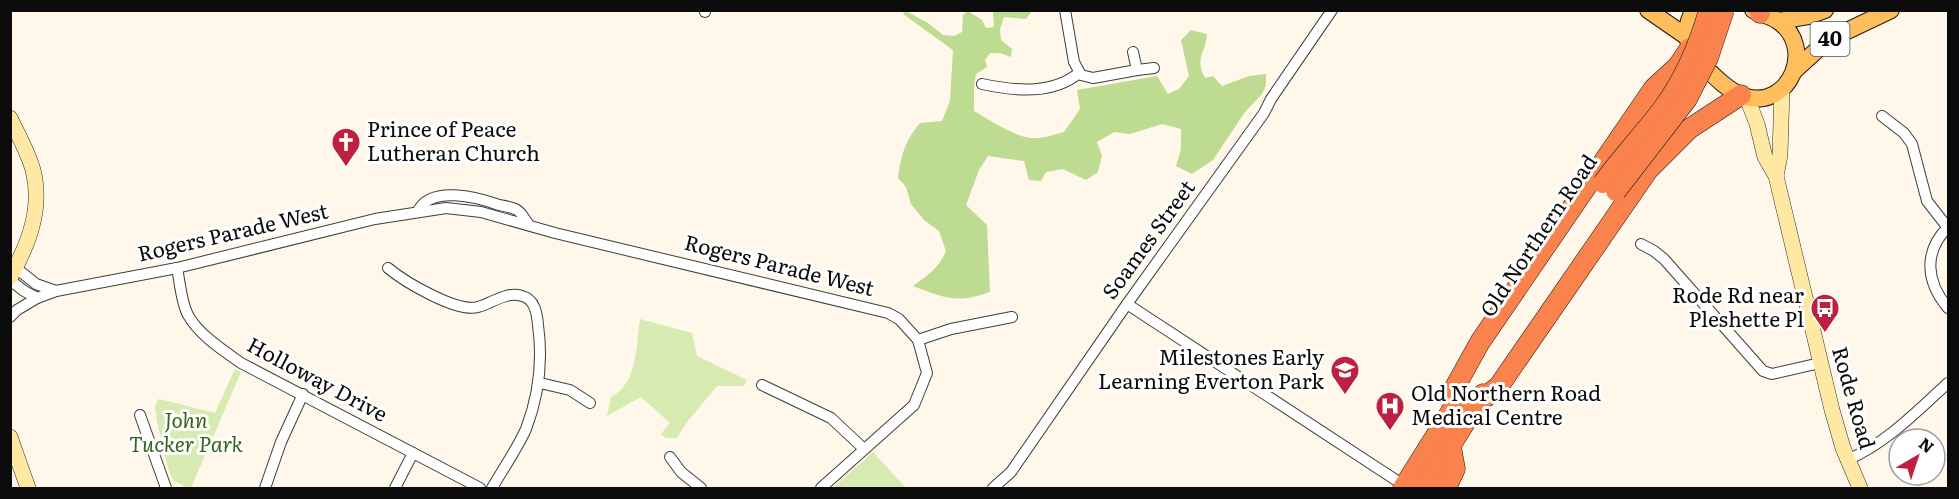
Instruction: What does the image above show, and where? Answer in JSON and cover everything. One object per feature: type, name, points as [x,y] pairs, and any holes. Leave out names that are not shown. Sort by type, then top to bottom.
[{"type":"highway","name":"Old Northern Road","points":[[1410,488],[1453,408],[1675,91],[1697,48],[1709,10]]},
{"type":"highway","name":"Old Northern Road","points":[[1410,488],[1451,447],[1609,187],[1687,99],[1708,58],[1724,10]]},
{"type":"highway","points":[[1453,408],[1455,387],[1480,342],[1654,88],[1678,66],[1688,42]]},
{"type":"highway","points":[[1477,404],[1499,386],[1648,170],[1689,129],[1744,97]]},
{"type":"highway","points":[[1446,489],[1455,469],[1451,447]]},
{"type":"main road","points":[[1648,10],[1688,42],[1695,56],[1711,72],[1744,97],[1769,96],[1782,89]]},
{"type":"main road","points":[[1688,42],[1688,21],[1694,10]]},
{"type":"main road","name":"40","points":[[1763,14],[1808,16],[1825,10]]},
{"type":"main road","name":"40","points":[[1782,89],[1795,70],[1828,40],[1891,10]]},
{"type":"main road","name":"40","points":[[1763,14],[1789,33],[1796,46],[1795,70]]},
{"type":"main road","name":"Rode Road","points":[[1776,176],[1780,155],[1782,89]]},
{"type":"main road","name":"Rode Road","points":[[1744,97],[1757,124],[1765,157],[1776,176],[1820,363],[1847,459],[1860,489]]},
{"type":"main road","points":[[10,118],[33,171],[36,198],[34,223],[26,249],[12,275]]},
{"type":"main road","points":[[10,437],[28,489]]},
{"type":"street","points":[[1065,10],[1074,62],[1079,73],[1093,78],[1154,68]]},
{"type":"street","name":"Soames Street","points":[[993,489],[1011,472],[1127,304],[1264,113],[1271,99],[1332,10]]},
{"type":"street","points":[[1133,52],[1137,70]]},
{"type":"street","points":[[982,84],[1013,90],[1033,89],[1064,84],[1079,73]]},
{"type":"street","points":[[1882,116],[1899,129],[1912,144],[1927,201],[1948,228],[1936,243],[1930,266],[1935,290],[1948,308]]},
{"type":"street","name":"Rogers Parade West","points":[[10,317],[17,310],[38,298],[56,291],[177,268],[375,219],[446,208],[470,209],[888,313],[899,319],[918,340]]},
{"type":"street","points":[[1641,244],[1664,259],[1763,371],[1772,374],[1820,363]]},
{"type":"street","name":"Holloway Drive","points":[[177,268],[187,313],[199,329],[225,352],[241,363],[480,489]]},
{"type":"street","points":[[388,268],[406,283],[469,309],[508,294],[530,300],[536,310],[540,334],[540,383],[525,430],[492,489]]},
{"type":"street","points":[[12,275],[56,291]]},
{"type":"street","points":[[12,275],[24,291],[38,298]]},
{"type":"street","points":[[1127,304],[1410,488]]},
{"type":"street","points":[[821,489],[914,405],[927,373],[918,340],[951,329],[1012,317]]},
{"type":"street","points":[[540,383],[570,390],[590,403]]},
{"type":"street","points":[[1847,459],[1885,439],[1948,383]]},
{"type":"street","points":[[762,385],[831,418],[864,449]]},
{"type":"street","points":[[265,489],[281,442],[303,394]]},
{"type":"street","points":[[140,415],[166,489]]},
{"type":"street","points":[[395,489],[413,453]]},
{"type":"street","points":[[670,457],[681,472],[701,489]]},
{"type":"green space","points":[[906,11],[928,23],[943,35],[954,36],[962,32],[963,15],[968,11],[982,20],[986,28],[994,27],[993,11],[1032,11],[1026,19],[1004,17],[1000,29],[1001,40],[1012,49],[1011,57],[1000,53],[990,53],[985,60],[987,67],[976,74],[974,87],[974,111],[1025,137],[1039,138],[1064,132],[1080,109],[1077,90],[1157,76],[1168,94],[1179,89],[1189,76],[1181,40],[1191,30],[1207,34],[1201,60],[1205,78],[1213,76],[1222,86],[1249,76],[1266,74],[1266,85],[1262,94],[1245,112],[1213,160],[1192,174],[1176,166],[1181,149],[1181,129],[1162,124],[1130,134],[1114,132],[1097,142],[1102,156],[1098,172],[1086,180],[1063,169],[1046,172],[1041,181],[1029,180],[1024,161],[988,156],[979,170],[966,205],[987,225],[990,292],[968,298],[951,298],[913,286],[936,267],[946,251],[939,231],[924,220],[911,204],[906,187],[898,178],[904,149],[920,123],[942,121],[950,101],[953,50],[903,14]]},
{"type":"green space","points":[[640,319],[692,333],[697,356],[747,380],[744,386],[717,386],[687,422],[677,438],[666,438],[661,434],[670,423],[641,397],[607,416],[611,397],[620,391],[631,373]]},
{"type":"green space","name":"John Tucker Park","points":[[235,369],[241,372],[191,488],[188,488],[173,480],[168,468],[155,406],[159,399],[215,413]]},
{"type":"green space","points":[[873,452],[906,488],[833,488]]},
{"type":"place","name":"Prince of Peace Lutheran Church","points":[[346,168]]},
{"type":"place","name":"Rode Rd near Pleshette Pl","points":[[1825,334]]},
{"type":"place","name":"Milestones Early Learning Everton Park","points":[[1345,396]]},
{"type":"place","name":"Old Northern Road Medical Centre","points":[[1390,432]]}]
